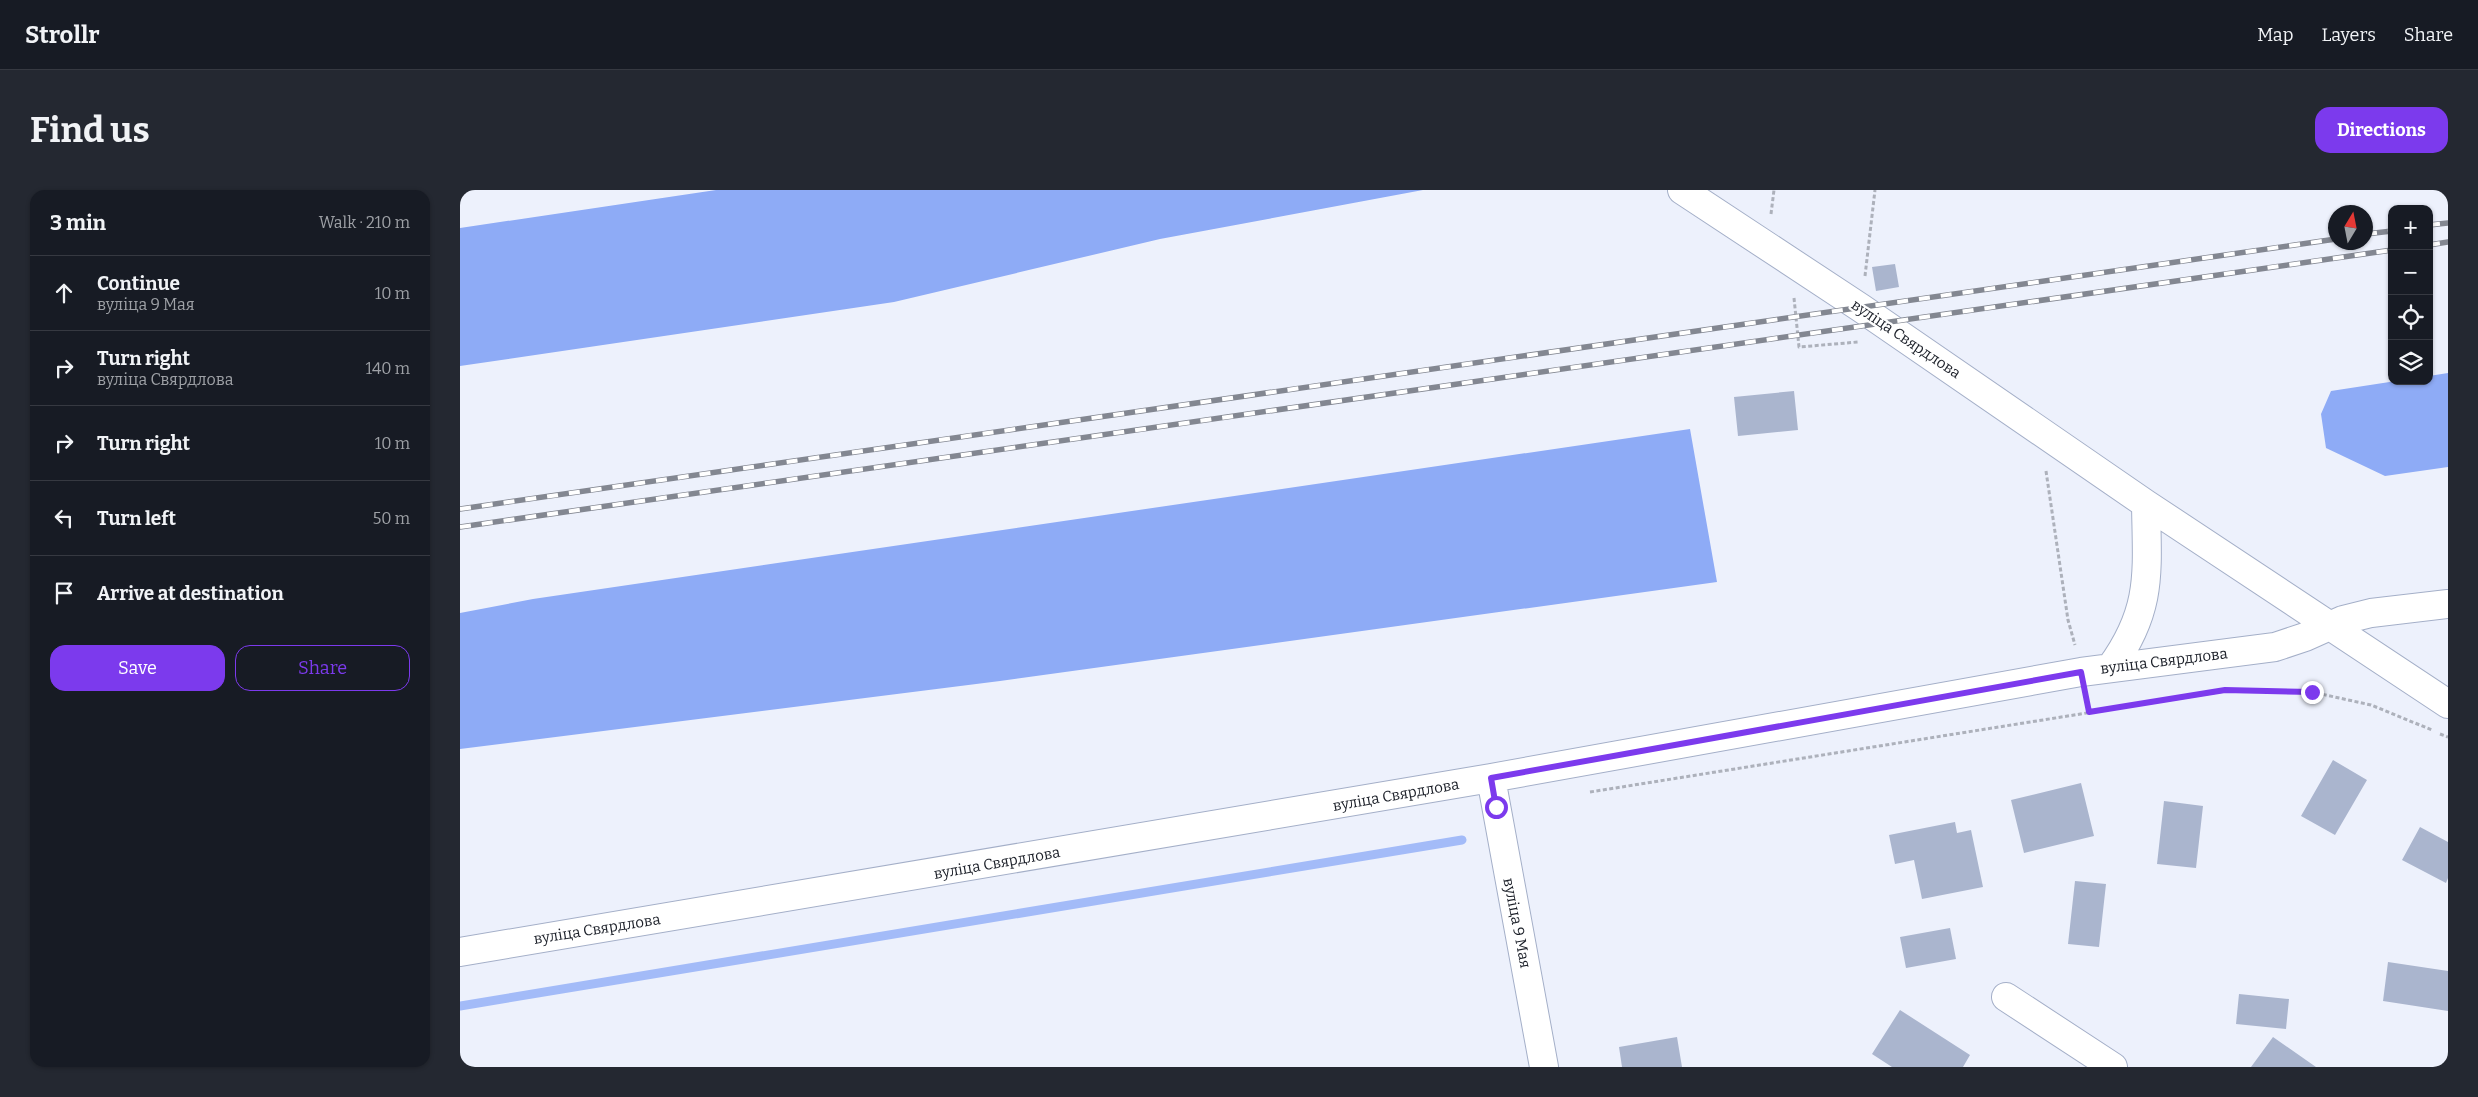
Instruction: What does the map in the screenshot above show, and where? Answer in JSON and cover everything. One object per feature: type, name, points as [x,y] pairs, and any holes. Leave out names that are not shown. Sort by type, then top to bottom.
[{"type":"street","name":"вуліца Свярдлова","points":[[1682,190],[1860,308],[2146,504],[2448,704]]},
{"type":"street","points":[[2110,667],[2135,628],[2145,595],[2146,504]]},
{"type":"street","points":[[2328,626],[2371,614],[2448,604]]},
{"type":"street","name":"вуліца Свярдлова","points":[[460,952],[1491,778],[2110,667],[2275,647],[2305,637],[2328,626]]},
{"type":"street","name":"вуліца 9 Мая","points":[[1491,778],[1544,1067]]},
{"type":"street","points":[[2006,997],[2113,1067]]},
{"type":"path","points":[[1769,222],[1774,190]]},
{"type":"path","points":[[1865,262],[1876,190]]},
{"type":"path","points":[[1794,291],[1799,347],[1858,342],[1867,345]]},
{"type":"path","points":[[2045,466],[2068,620],[2089,712],[2225,690],[2312,692],[2371,705],[2448,737]]},
{"type":"shaded area","points":[[716,190],[1423,190],[1160,239],[894,302],[460,366],[460,228]]},
{"type":"shaded area","points":[[2448,373],[2448,467],[2385,476],[2326,448],[2321,414],[2331,391],[2388,382],[2388,385],[2433,385],[2433,375]]},
{"type":"shaded area","points":[[1690,429],[1717,582],[1000,681],[460,749],[460,613],[533,599]]},
{"type":"building","points":[[1895,264],[1899,287],[1876,291],[1872,267]]},
{"type":"building","points":[[1794,391],[1798,430],[1738,436],[1734,397]]},
{"type":"building","points":[[2333,760],[2367,780],[2335,835],[2301,816]]},
{"type":"building","points":[[2081,783],[2094,836],[2024,853],[2011,800]]},
{"type":"building","points":[[2164,801],[2203,806],[2196,868],[2157,864]]},
{"type":"building","points":[[1955,822],[1957,833],[1971,830],[1983,887],[1922,899],[1914,860],[1895,864],[1889,835]]},
{"type":"building","points":[[2420,827],[2448,842],[2448,878],[2446,883],[2402,860]]},
{"type":"building","points":[[2075,881],[2106,884],[2099,947],[2068,944]]},
{"type":"building","points":[[1950,928],[1956,959],[1906,968],[1900,937]]},
{"type":"building","points":[[2388,962],[2448,971],[2448,1011],[2383,1001]]},
{"type":"building","points":[[2239,994],[2289,999],[2286,1029],[2236,1024]]},
{"type":"building","points":[[1900,1010],[1970,1055],[1963,1067],[1892,1067],[1872,1054]]},
{"type":"building","points":[[1677,1037],[1682,1067],[1622,1067],[1619,1047]]},
{"type":"building","points":[[2273,1037],[2316,1067],[2251,1067]]},
{"type":"waterway","points":[[460,1006],[1462,840]]},
{"type":"railway","points":[[2433,225],[2448,223]]},
{"type":"railway","points":[[2373,233],[2388,231]]},
{"type":"railway","points":[[460,509],[2328,240]]},
{"type":"railway","points":[[2433,244],[2448,242]]},
{"type":"railway","points":[[460,527],[2388,251]]},
{"type":"route","points":[[1496,807],[1491,778],[2081,672],[2089,712],[2141,702],[2225,690],[2312,692]]}]
